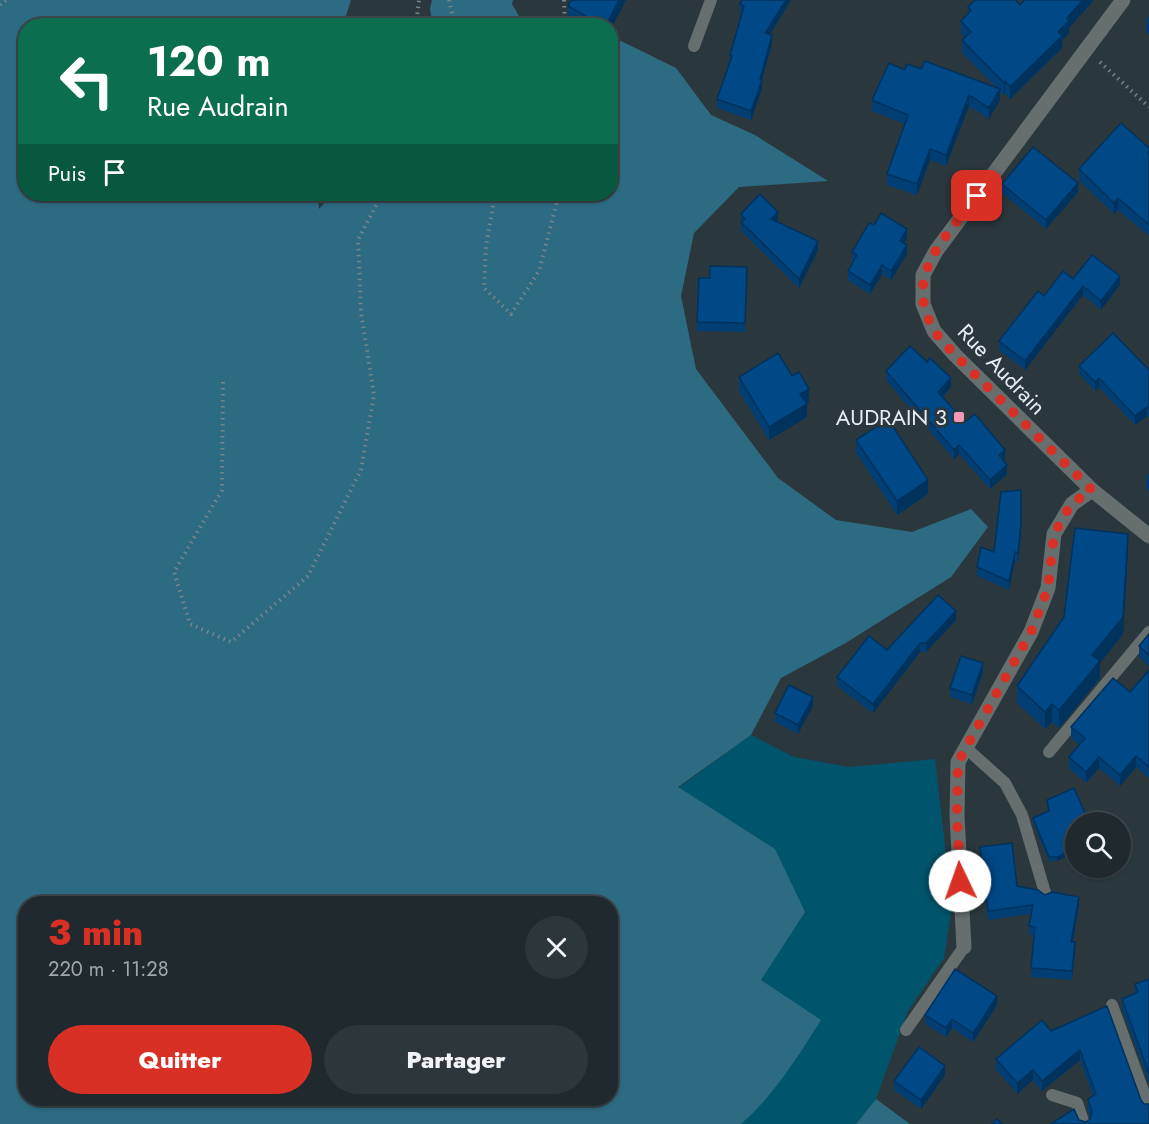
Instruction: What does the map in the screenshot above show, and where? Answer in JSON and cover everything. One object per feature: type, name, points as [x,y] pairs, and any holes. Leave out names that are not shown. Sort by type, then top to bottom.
[{"type":"street","name":"Rue Audrain","points":[[1123,0],[936,251],[923,275],[923,304],[934,331],[955,355],[1092,490],[1149,536]]},
{"type":"street","points":[[964,947],[957,816],[958,762],[1031,632],[1048,588],[1054,534],[1071,504],[1092,490]]},
{"type":"lane","points":[[694,46],[711,0]]},
{"type":"lane","points":[[1049,752],[1149,632]]},
{"type":"lane","points":[[966,748],[1005,783],[1022,815],[1046,896]]},
{"type":"lane","points":[[906,1030],[964,947]]},
{"type":"lane","points":[[1112,1005],[1149,1107]]},
{"type":"lane","points":[[1052,1095],[1077,1103],[1084,1124]]},
{"type":"path","points":[[0,5],[6,0]]},
{"type":"path","points":[[417,18],[419,0]]},
{"type":"path","points":[[449,0],[453,18]]},
{"type":"path","points":[[564,0],[565,18]]},
{"type":"path","points":[[1086,49],[1149,107]]},
{"type":"path","points":[[223,382],[222,490],[174,572],[190,624],[231,642],[308,576],[361,470],[374,395],[361,312],[358,240],[378,201]]},
{"type":"path","points":[[494,201],[486,246],[484,288],[511,314],[539,271],[557,201]]},
{"type":"shaded area","points":[[0,0],[351,0],[345,18],[18,18],[18,201],[318,201],[319,209],[326,201],[618,201],[618,41],[676,68],[711,115],[755,135],[828,181],[739,187],[694,233],[681,296],[696,369],[778,478],[836,520],[912,532],[971,509],[988,527],[951,577],[844,644],[781,678],[751,735],[678,787],[775,849],[805,912],[761,980],[821,1020],[794,1062],[764,1101],[741,1124],[0,1124]]},
{"type":"shaded area","points":[[432,0],[513,0],[512,4],[520,18],[432,18],[430,9]]},
{"type":"shaded area","points":[[751,735],[794,757],[849,767],[935,759],[952,907],[944,958],[908,1011],[876,1099],[856,1124],[741,1124],[751,1114],[820,1021],[761,980],[678,788]]},
{"type":"shaded area","points":[[876,1099],[910,1124],[856,1124]]},
{"type":"building","points":[[571,0],[619,0],[610,18],[589,18],[568,6]]},
{"type":"building","points":[[742,0],[786,0],[765,33],[772,35],[760,79],[762,80],[751,111],[717,99],[732,56],[730,55],[744,6],[740,4]]},
{"type":"building","points":[[975,0],[1016,0],[1020,5],[1025,0],[1083,0],[1067,18],[1069,21],[1058,32],[1062,36],[1010,87],[962,40],[971,32],[961,21],[971,10],[968,7]]},
{"type":"building","points":[[925,61],[1000,89],[989,108],[969,95],[946,155],[930,149],[917,184],[887,174],[908,115],[872,100],[889,63],[905,70],[907,64],[921,69]]},
{"type":"building","points":[[1121,123],[1149,148],[1149,225],[1118,198],[1114,203],[1079,169]]},
{"type":"building","points":[[1033,147],[1078,183],[1046,220],[1002,184]]},
{"type":"building","points":[[760,194],[778,212],[771,219],[818,241],[799,279],[741,222],[745,219],[741,214]]},
{"type":"building","points":[[881,213],[907,229],[900,241],[907,245],[891,271],[882,265],[870,285],[848,271],[857,255],[852,252],[869,223],[874,225]]},
{"type":"building","points":[[1092,255],[1120,276],[1101,301],[1083,286],[1025,361],[999,341],[1038,291],[1044,296],[1063,271],[1073,279]]},
{"type":"building","points":[[710,266],[747,267],[745,323],[697,322],[699,278],[710,278]]},
{"type":"building","points":[[1113,333],[1149,370],[1149,409],[1147,407],[1135,416],[1099,378],[1095,382],[1079,366]]},
{"type":"building","points":[[910,346],[927,362],[930,358],[951,378],[938,392],[965,422],[975,414],[1005,450],[999,455],[1007,465],[990,480],[959,445],[954,450],[886,371]]},
{"type":"building","points":[[778,353],[792,376],[799,372],[809,389],[800,394],[807,404],[769,427],[739,377]]},
{"type":"building","points":[[888,419],[928,480],[897,501],[856,440]]},
{"type":"building","points":[[1021,490],[1018,553],[1015,552],[1009,581],[977,567],[981,547],[994,552],[1001,492]]},
{"type":"building","points":[[1075,528],[1128,534],[1123,617],[1092,655],[1100,661],[1059,710],[1052,704],[1045,712],[1017,686],[1064,617]]},
{"type":"building","points":[[938,595],[956,611],[926,643],[920,643],[873,704],[837,677],[869,636],[887,650]]},
{"type":"building","points":[[1149,634],[1149,655],[1139,646]]},
{"type":"building","points":[[961,656],[983,663],[972,695],[950,688]]},
{"type":"building","points":[[1149,670],[1149,767],[1136,756],[1120,775],[1099,757],[1086,772],[1069,757],[1085,738],[1071,727],[1113,678],[1130,692]]},
{"type":"building","points":[[789,685],[813,697],[798,725],[775,713]]},
{"type":"building","points":[[1074,788],[1085,812],[1065,812],[1065,853],[1057,857],[1049,857],[1033,818],[1049,811],[1047,800]]},
{"type":"building","points":[[1012,843],[1017,886],[1038,890],[1045,895],[1052,892],[1079,897],[1071,942],[1075,942],[1072,971],[1031,968],[1035,927],[1029,926],[1033,905],[988,911],[980,847]]},
{"type":"building","points":[[955,969],[997,996],[973,1033],[952,1019],[946,1028],[925,1015]]},
{"type":"building","points":[[1149,979],[1149,1073],[1122,999],[1138,992],[1135,984]]},
{"type":"building","points":[[1107,1006],[1141,1100],[1144,1104],[1149,1104],[1149,1124],[1051,1124],[1074,1109],[1079,1120],[1086,1122],[1090,1119],[1092,1112],[1088,1099],[1096,1094],[1080,1050],[1042,1081],[1033,1070],[1017,1083],[996,1059],[1042,1020],[1051,1031]]},
{"type":"building","points":[[919,1047],[945,1066],[921,1100],[894,1081]]},
{"type":"building","points":[[997,1119],[1002,1124],[992,1124]]},
{"type":"place","name":"AUDRAIN 3","points":[[959,417]]},
{"type":"route","points":[[960,881],[957,816],[958,762],[1031,632],[1048,588],[1054,534],[1071,504],[1092,490],[955,355],[934,331],[923,304],[923,275],[936,251],[977,196]]}]
